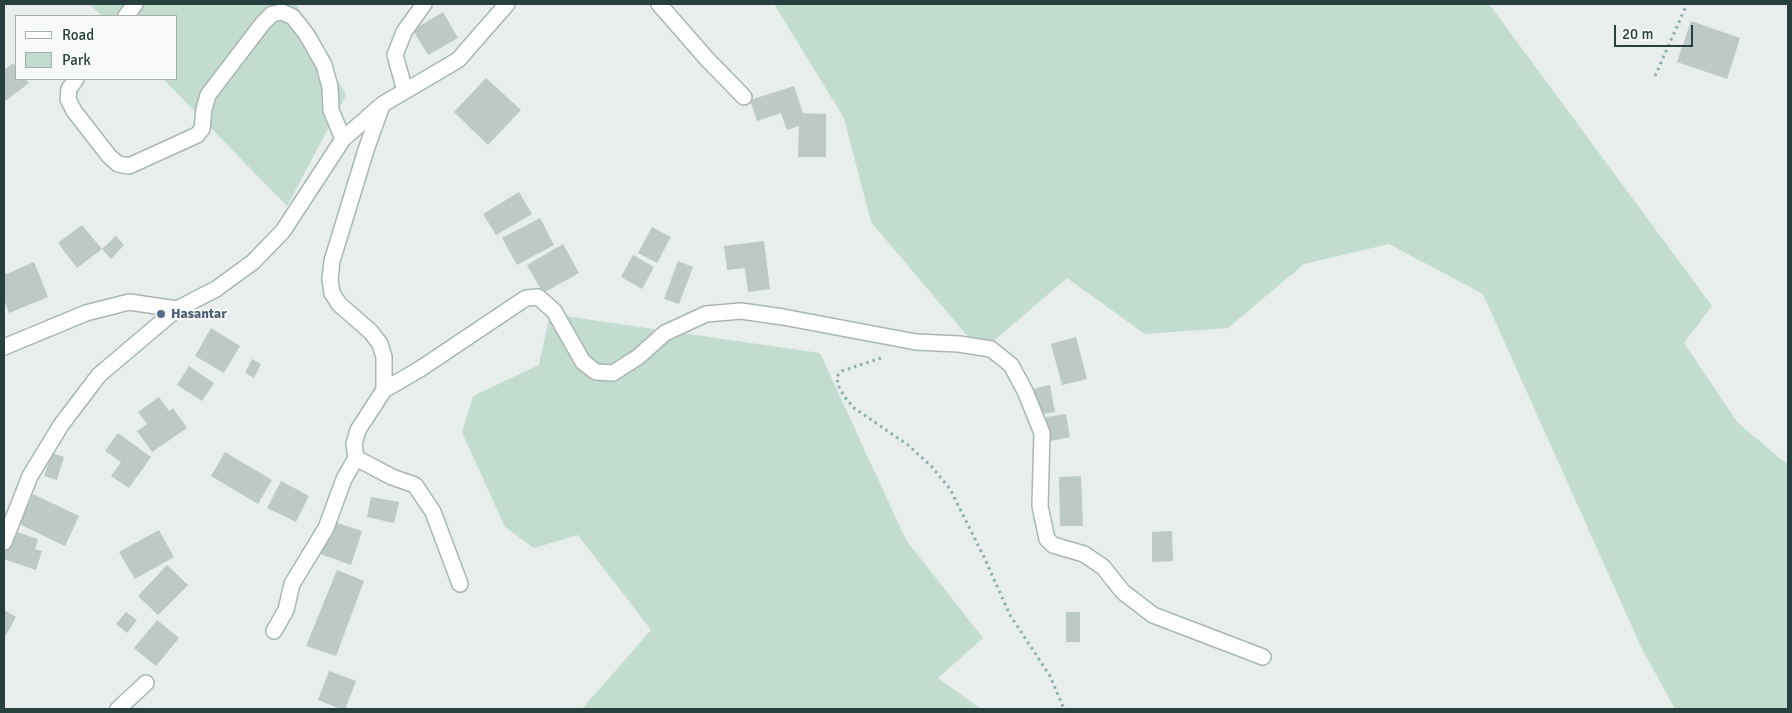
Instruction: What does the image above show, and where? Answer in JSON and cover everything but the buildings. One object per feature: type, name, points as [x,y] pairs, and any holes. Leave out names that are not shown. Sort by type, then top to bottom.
[{"type":"street","points":[[127,15],[136,4]]},
{"type":"street","points":[[405,91],[395,55],[404,32],[424,4]]},
{"type":"street","points":[[4,542],[30,476],[61,425],[99,374],[177,309],[216,289],[253,262],[283,231],[343,139],[383,104],[458,60],[507,4]]},
{"type":"street","points":[[659,4],[707,59],[744,97]]},
{"type":"street","points":[[75,80],[68,89],[68,99],[74,111],[109,156],[118,164],[129,166],[197,136],[202,129],[204,109],[208,95],[263,23],[272,14],[282,12],[292,17],[307,35],[324,65],[330,87],[332,110],[343,139]]},
{"type":"street","points":[[383,104],[357,178],[332,261],[330,279],[332,292],[339,304],[371,332],[380,344],[384,357],[384,390]]},
{"type":"street","points":[[274,632],[286,610],[292,584],[326,528],[344,478],[356,458],[354,444],[358,430],[384,390],[420,369],[526,298],[538,297],[554,311],[583,362],[596,372],[613,373],[638,357],[665,333],[706,314],[741,311],[783,316],[916,342],[959,344],[991,349],[1011,364],[1025,391],[1042,433],[1040,506],[1047,539],[1053,545],[1084,554],[1097,563],[1123,592],[1153,615],[1263,656]]},
{"type":"street","points":[[4,347],[86,313],[129,302],[177,309]]},
{"type":"street","points":[[356,458],[392,477],[415,486],[433,512],[460,584]]},
{"type":"street","points":[[118,709],[146,683]]},
{"type":"path","points":[[1655,76],[1687,4]]},
{"type":"path","points":[[916,342],[880,358],[842,371],[838,376],[838,385],[854,408],[908,445],[932,467],[950,489],[1010,615],[1050,676],[1064,709]]},
{"type":"green space","points":[[90,4],[296,4],[346,95],[287,206],[164,80],[178,80],[178,15],[101,15]]},
{"type":"green space","points":[[774,4],[1489,4],[1712,306],[1684,343],[1737,422],[1788,465],[1788,709],[1675,709],[1642,649],[1483,294],[1389,244],[1304,264],[1228,328],[1145,334],[1067,278],[981,352],[871,222],[844,118]]},
{"type":"green space","points":[[550,314],[820,353],[906,540],[983,638],[938,678],[981,709],[582,709],[651,630],[578,535],[534,548],[505,527],[462,432],[473,396],[539,365]]},
{"type":"place","name":"Hasantar","points":[[161,314]]}]
